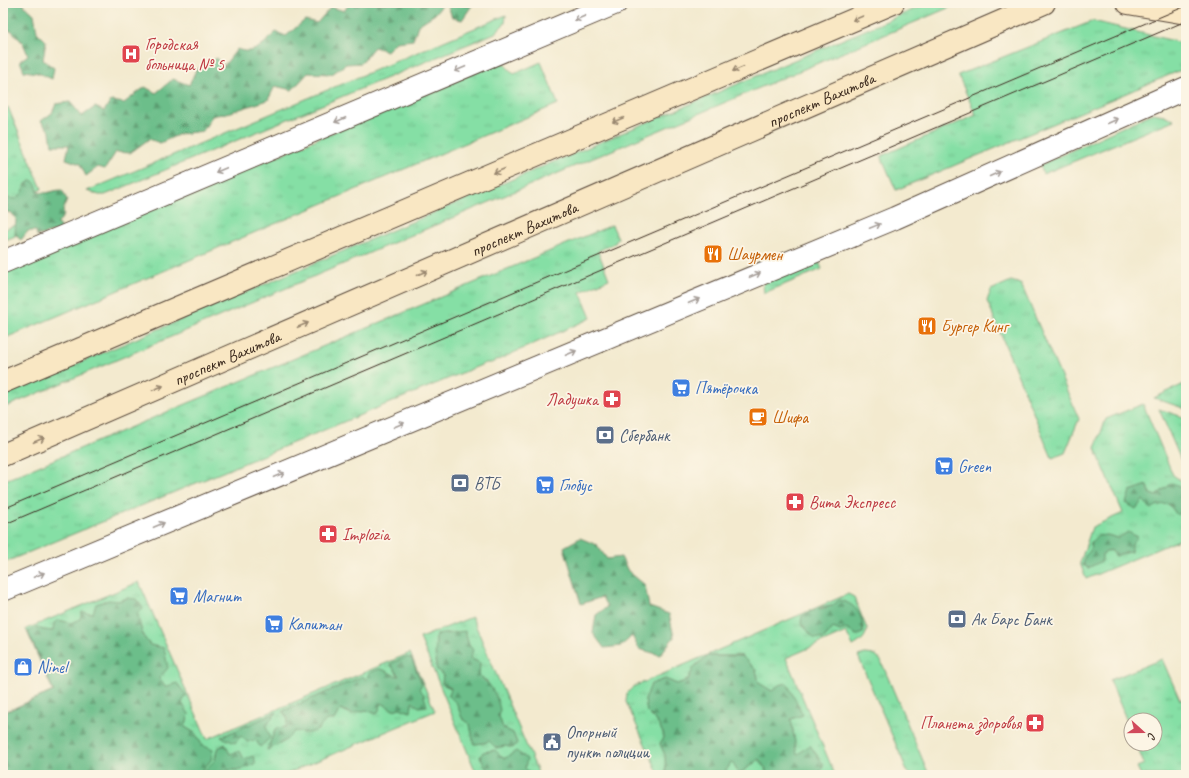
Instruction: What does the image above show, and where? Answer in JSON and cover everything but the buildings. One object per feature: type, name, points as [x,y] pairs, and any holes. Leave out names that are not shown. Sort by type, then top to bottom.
[{"type":"main road","points":[[3,382],[894,3]]},
{"type":"main road","name":"проспект Вахитова","points":[[3,455],[1044,3]]},
{"type":"main road","points":[[1128,3],[1186,13]]},
{"type":"street","points":[[3,262],[616,3]]},
{"type":"street","points":[[3,590],[895,218],[1186,88]]},
{"type":"green space","points":[[3,3],[24,3],[24,5],[34,14],[37,32],[46,41],[43,60],[54,68],[52,79],[38,73],[24,71],[20,61],[28,55],[23,43],[11,30],[3,32]]},
{"type":"green space","points":[[350,3],[444,3],[435,14],[418,25],[413,40],[396,42],[387,51],[374,47],[361,63],[346,64],[332,74],[308,73],[292,90],[275,86],[268,100],[231,112],[212,116],[203,131],[180,134],[160,143],[149,139],[130,153],[116,152],[105,169],[98,167],[86,176],[80,164],[66,159],[69,145],[52,145],[50,132],[41,121],[52,113],[56,104],[70,102],[82,116],[95,107],[104,111],[111,101],[124,103],[145,87],[156,93],[173,79],[189,85],[196,70],[217,58],[224,66],[237,49],[243,51],[254,50],[276,32],[286,36],[305,20],[317,23],[331,7],[344,11]]},
{"type":"green space","points":[[447,3],[485,3],[473,4],[462,20],[452,17]]},
{"type":"green space","points":[[929,3],[960,3],[3,408],[3,395]]},
{"type":"green space","points":[[506,15],[505,23],[495,33],[105,195],[99,195],[87,191]]},
{"type":"green space","points":[[1093,21],[1186,44],[1186,68],[896,190],[881,156],[976,115],[958,75]]},
{"type":"green space","points":[[501,61],[514,74],[541,62],[558,104],[3,339],[3,272]]},
{"type":"green space","points":[[8,107],[42,189],[3,207],[3,110]]},
{"type":"green space","points":[[1153,113],[1164,115],[1174,120],[1043,174],[1040,165]]},
{"type":"green space","points":[[32,180],[36,184],[38,192],[48,193],[62,190],[67,200],[63,210],[64,215],[58,223],[61,230],[37,236],[36,231],[28,231],[21,240],[15,235],[16,219],[11,212],[3,213],[3,200],[9,198],[16,199],[23,192],[26,184]]},
{"type":"green space","points":[[43,214],[45,224],[3,241],[3,230]]},
{"type":"green space","points":[[612,225],[618,238],[615,243],[598,251],[609,279],[580,292],[591,318],[491,363],[486,363],[3,563],[3,481]]},
{"type":"green space","points":[[817,257],[822,269],[764,293],[763,285],[765,280]]},
{"type":"green space","points":[[1011,281],[1021,284],[1079,419],[1065,453],[1052,458],[987,301],[991,290]]},
{"type":"green space","points":[[1186,383],[1186,409],[1154,398]]},
{"type":"green space","points":[[1143,404],[1173,475],[1186,484],[1186,497],[1185,493],[1164,489],[1156,496],[1150,494],[1148,485],[1130,491],[1139,497],[1158,504],[1169,504],[1177,515],[1186,509],[1186,537],[1086,579],[1080,563],[1092,527],[1123,513],[1095,448],[1106,419]],"holes":[[[1107,535],[1118,538],[1131,552],[1116,556],[1111,550],[1102,554],[1095,564],[1088,568],[1085,556]]]},
{"type":"green space","points":[[1159,409],[1186,418],[1186,472]]},
{"type":"green space","points":[[1172,483],[1181,487],[1186,496],[1186,509],[1177,515],[1169,504],[1158,505],[1151,509],[1143,500],[1136,509],[1126,503],[1130,491],[1148,485],[1150,494],[1156,496]]},
{"type":"green space","points":[[1128,532],[1138,537],[1132,543],[1131,552],[1119,554],[1116,557],[1111,550],[1102,554],[1102,561],[1088,568],[1083,565],[1085,556],[1090,551],[1091,542],[1097,536],[1107,535],[1118,538]]},
{"type":"green space","points":[[580,538],[597,545],[607,559],[621,557],[628,571],[645,585],[649,607],[669,614],[674,637],[660,655],[639,649],[632,636],[621,646],[604,648],[593,633],[596,615],[607,607],[602,597],[581,604],[564,547]]},
{"type":"green space","points":[[139,582],[207,739],[410,653],[435,711],[284,775],[219,775],[223,770],[241,770],[244,760],[230,755],[225,744],[217,749],[215,760],[206,769],[209,775],[202,775],[201,772],[211,760],[195,733],[185,727],[189,714],[159,678],[150,645],[143,636],[137,613],[128,598],[118,601],[103,601],[93,613],[71,623],[58,620],[53,631],[43,630],[36,627],[54,691],[3,713],[53,691],[26,629]],"holes":[[[390,664],[427,706],[412,701],[410,712],[400,708],[393,710],[382,703],[377,714],[366,710],[352,714],[340,709],[334,720],[326,719],[318,730],[295,731],[285,741],[267,750],[276,728],[286,727],[288,719],[283,711],[388,672],[393,676],[400,676]],[[276,713],[266,726],[260,747],[256,740],[247,742],[241,736],[221,737]]]},
{"type":"green space","points":[[848,594],[854,597],[867,629],[864,637],[853,646],[846,632],[786,658],[835,775],[820,775],[823,764],[797,755],[791,719],[802,715],[796,701],[779,685],[772,691],[759,683],[756,670],[742,656],[707,656],[694,667],[688,680],[677,684],[665,679],[645,700],[647,712],[657,722],[664,735],[660,744],[665,755],[666,775],[659,775],[626,702],[627,693],[633,687]],"holes":[[[839,601],[857,612],[862,620],[863,633],[857,635],[846,629],[840,631],[833,628],[824,639],[814,638],[801,623],[821,607],[832,606]]]},
{"type":"green space","points":[[128,598],[136,599],[143,608],[137,613],[143,636],[150,645],[164,648],[168,668],[159,678],[165,687],[177,683],[186,695],[182,703],[189,714],[185,727],[195,733],[202,745],[213,750],[211,760],[201,772],[202,775],[3,775],[3,713],[54,691],[28,632],[36,627],[43,630],[53,631],[54,623],[58,620],[71,623],[80,619],[82,612],[93,613],[96,604],[109,600],[118,601]]},
{"type":"green space","points":[[839,600],[850,604],[858,611],[862,621],[863,633],[857,635],[846,629],[840,631],[833,628],[824,639],[814,638],[801,623],[802,616],[814,610],[832,606]]},
{"type":"green space","points":[[472,617],[539,775],[532,775],[525,768],[526,759],[480,757],[490,775],[477,775],[420,638]],"holes":[[[436,635],[480,663],[479,676],[487,681],[503,728],[513,733],[517,743],[496,748],[489,741],[474,744],[470,724],[462,718],[457,704],[449,696],[451,688],[442,684],[443,675],[437,670],[435,657]]]},
{"type":"green space","points":[[465,631],[469,645],[473,650],[470,658],[480,663],[479,676],[491,687],[495,695],[500,710],[498,714],[503,728],[513,733],[517,743],[513,748],[505,746],[496,748],[489,741],[474,744],[470,724],[462,718],[457,704],[449,696],[451,688],[442,684],[443,675],[437,670],[436,666],[436,635]]},
{"type":"green space","points":[[865,654],[876,655],[881,661],[929,775],[909,775],[858,656]]},
{"type":"green space","points":[[707,656],[742,656],[756,670],[759,683],[772,691],[779,685],[787,683],[803,715],[791,719],[797,755],[810,745],[823,764],[820,775],[765,775],[766,769],[759,759],[739,774],[732,762],[723,775],[666,775],[665,755],[660,744],[664,735],[657,722],[647,712],[645,700],[651,684],[665,679],[677,684],[688,680],[694,667]]},
{"type":"green space","points":[[406,657],[411,658],[422,684],[419,689],[423,693],[427,706],[419,707],[412,702],[411,712],[400,708],[393,710],[382,703],[377,714],[366,710],[352,714],[340,709],[334,720],[326,720],[313,732],[305,733],[295,731],[285,741],[267,750],[276,728],[286,727],[288,719],[283,711],[363,676],[366,680],[369,673],[379,669],[399,676],[390,664]]},
{"type":"green space","points":[[1162,659],[1180,700],[1186,698],[1186,775],[1141,775],[1137,767],[1144,764],[1139,752],[1163,752],[1163,712],[1123,712],[1110,680]]},
{"type":"green space","points":[[277,712],[266,726],[270,738],[260,747],[256,740],[247,742],[241,736],[235,743],[221,737]]},
{"type":"green space","points":[[225,744],[230,754],[240,751],[244,759],[253,756],[256,763],[241,770],[223,770],[219,775],[209,775],[206,769],[215,760],[217,749]]},
{"type":"green space","points":[[495,750],[504,759],[516,751],[527,759],[525,768],[532,775],[490,775],[480,757],[483,752]]},
{"type":"green space","points":[[760,759],[766,769],[765,775],[723,775],[732,761],[739,774]]},
{"type":"tram line","points":[[3,509],[1186,6]]},
{"type":"tram line","points":[[3,525],[1186,21]]},
{"type":"place","name":"Городская больница № 5","points":[[131,54]]},
{"type":"place","name":"Шаурмен","points":[[713,254]]},
{"type":"place","name":"Бургер Кинг","points":[[927,326]]},
{"type":"place","name":"Пятёрочка","points":[[681,388]]},
{"type":"place","name":"Ладушка","points":[[612,399]]},
{"type":"place","name":"Шифа","points":[[758,417]]},
{"type":"place","name":"Сбербанк","points":[[605,435]]},
{"type":"place","name":"Green","points":[[944,466]]},
{"type":"place","name":"ВТБ","points":[[460,483]]},
{"type":"place","name":"Глобус","points":[[545,485]]},
{"type":"place","name":"Вита Экспресс","points":[[795,502]]},
{"type":"place","name":"Implozia","points":[[328,534]]},
{"type":"place","name":"Магнит","points":[[179,596]]},
{"type":"place","name":"Ак Барс Банк","points":[[957,619]]},
{"type":"place","name":"Капитан","points":[[274,624]]},
{"type":"place","name":"Ninel","points":[[23,667]]},
{"type":"place","name":"Планета здоровья","points":[[1035,723]]},
{"type":"place","name":"Опорный пункт полиции","points":[[552,742]]}]
